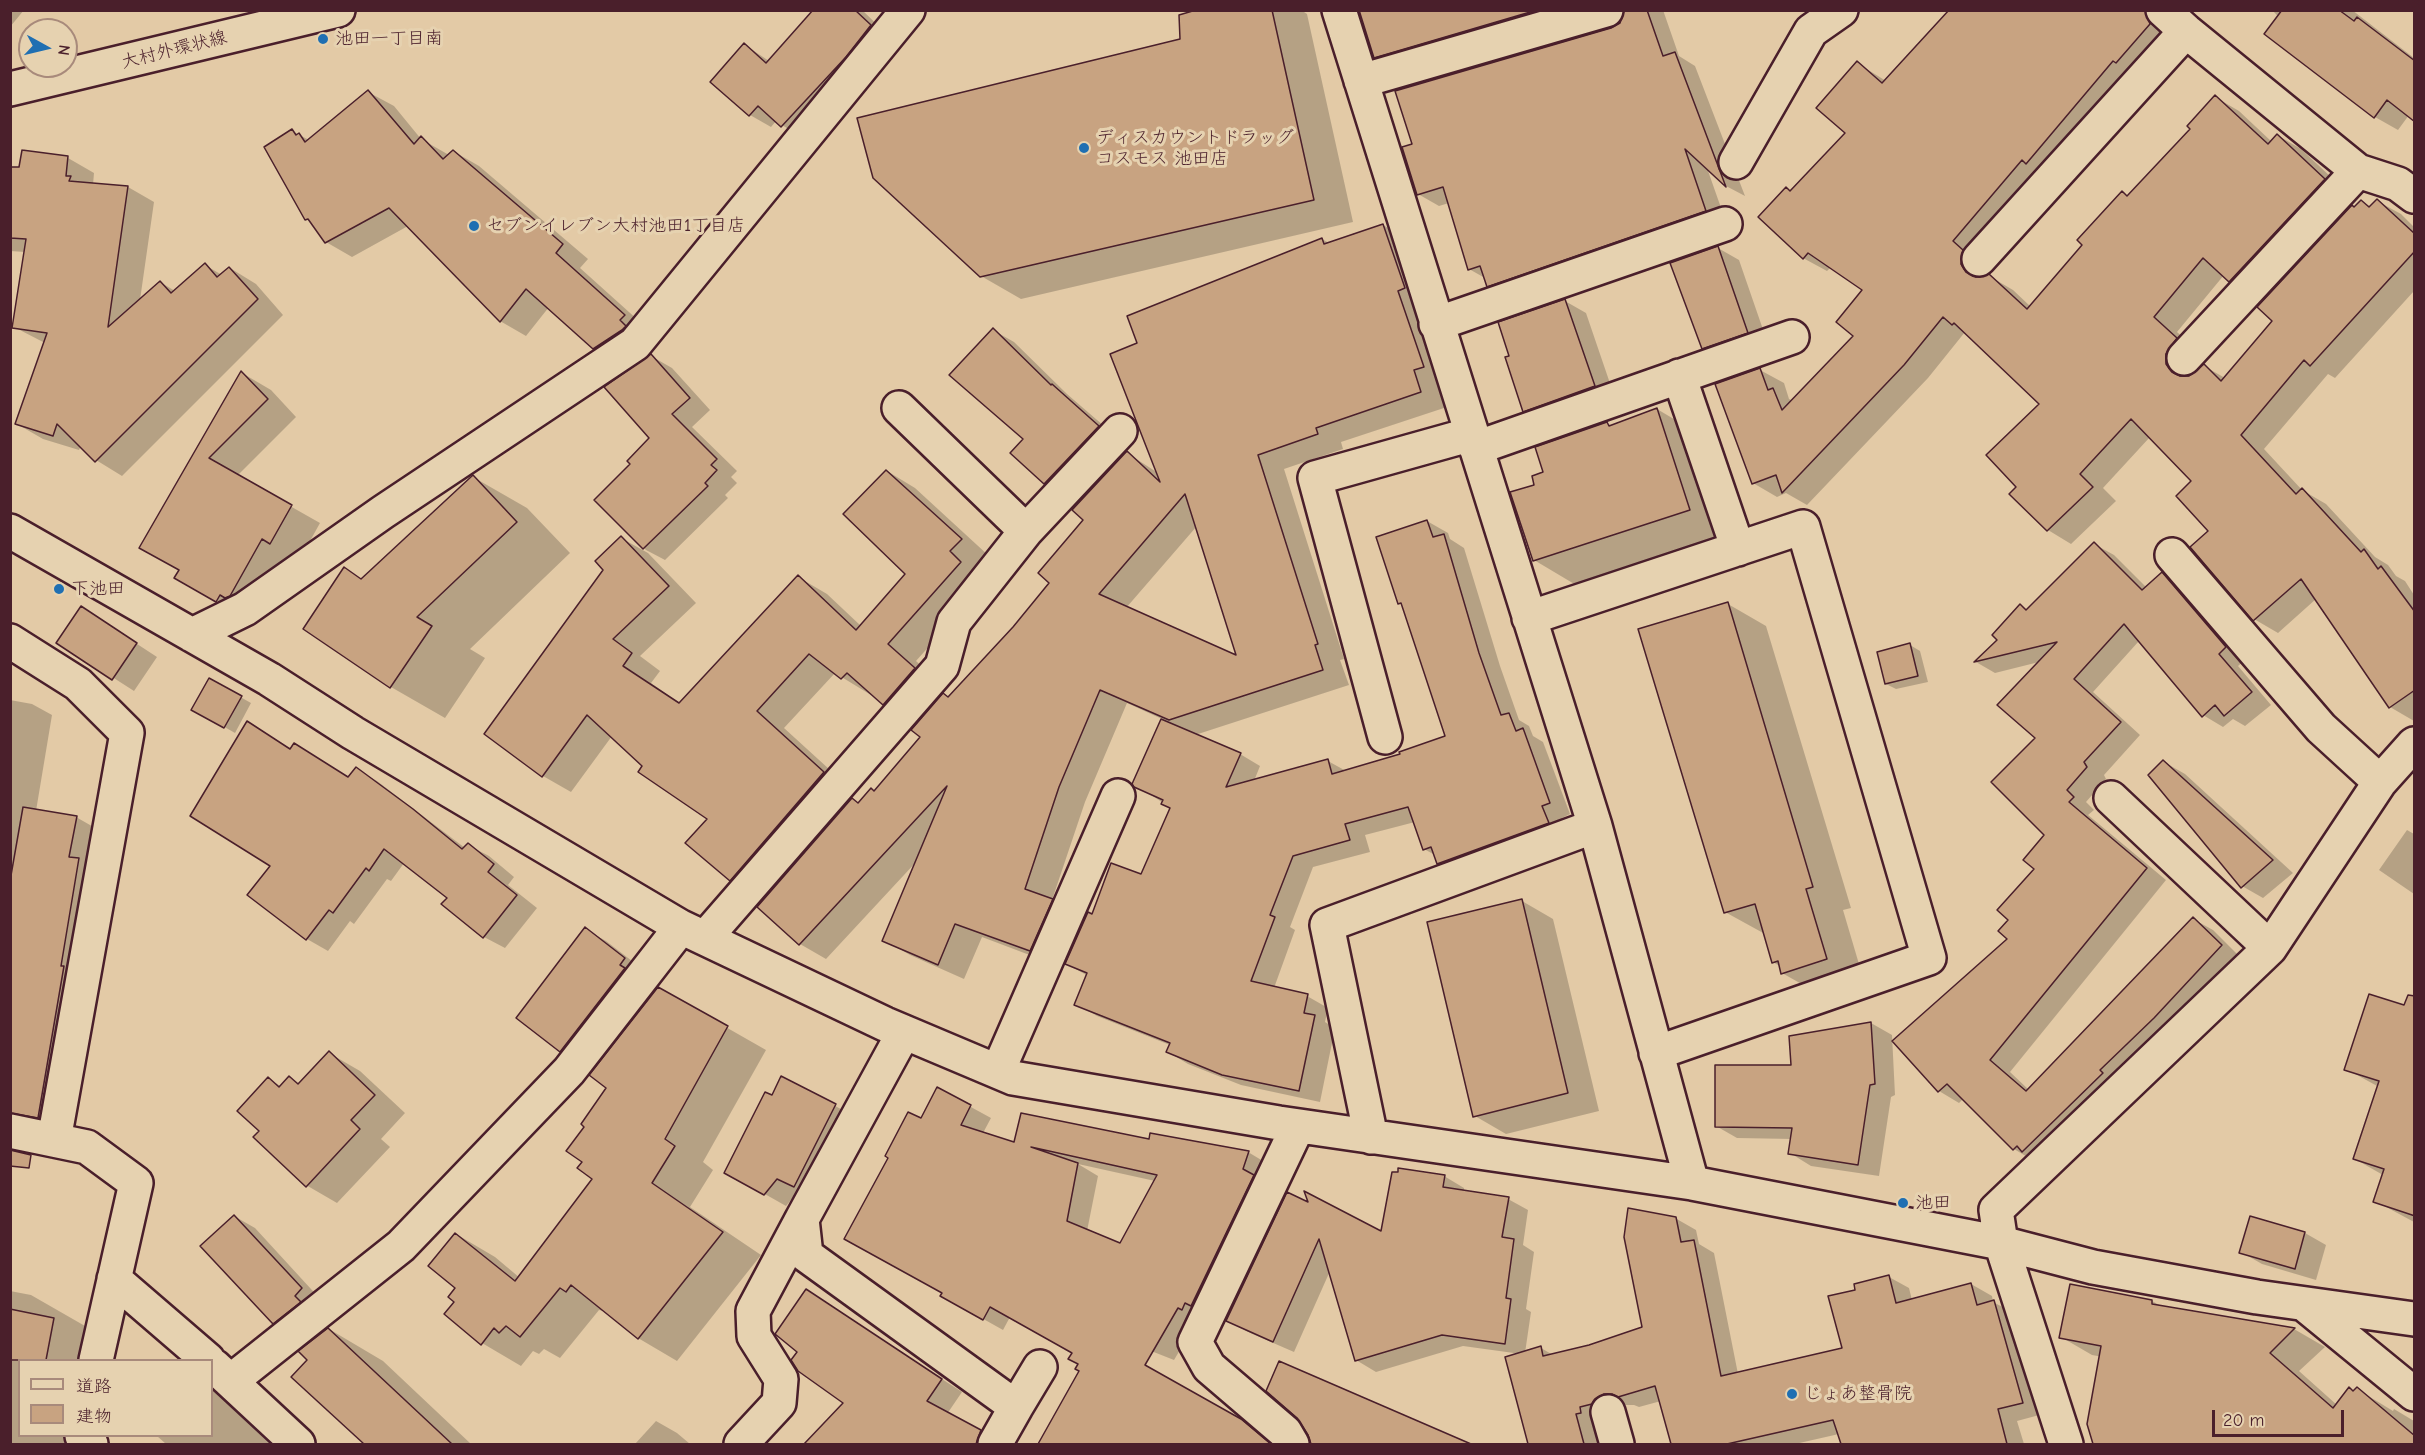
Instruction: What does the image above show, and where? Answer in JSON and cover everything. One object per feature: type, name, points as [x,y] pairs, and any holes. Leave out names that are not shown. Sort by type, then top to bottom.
[{"type":"street","name":"大村外環状線","points":[[10,89],[338,10]]},
{"type":"street","points":[[192,636],[245,609],[383,512],[635,344],[908,10]]},
{"type":"street","points":[[1339,10],[1595,826],[1692,1183]]},
{"type":"street","points":[[1361,81],[1606,10]]},
{"type":"street","points":[[1736,162],[1811,31],[1841,10]]},
{"type":"street","points":[[1979,259],[2174,21],[2358,171],[2398,184],[2415,196]]},
{"type":"street","points":[[2184,358],[2358,171]]},
{"type":"street","points":[[1436,324],[1725,224]]},
{"type":"street","points":[[1385,737],[1315,478],[1474,441],[1679,376],[1792,337]]},
{"type":"street","points":[[1679,376],[1738,549]]},
{"type":"street","points":[[899,408],[1026,531]]},
{"type":"street","points":[[298,1444],[217,1368],[401,1245],[569,1071],[693,932],[942,666],[954,622],[1026,531],[1120,430]]},
{"type":"street","points":[[1530,618],[1803,526],[1929,958],[1656,1053]]},
{"type":"street","points":[[10,531],[269,679],[353,733],[693,932],[904,1032],[1013,1078],[1298,1126],[1692,1183],[2001,1244],[2093,1268],[2415,1319]]},
{"type":"street","points":[[2066,1444],[2001,1244],[1996,1210],[2270,948],[2401,767],[2321,728],[2172,555]]},
{"type":"street","points":[[10,641],[78,684],[127,733],[54,1140]]},
{"type":"street","points":[[998,1071],[1118,796]]},
{"type":"street","points":[[2110,798],[2270,948]]},
{"type":"street","points":[[1371,1137],[1327,925],[1595,826]]},
{"type":"street","points":[[741,1444],[779,1403],[781,1379],[754,1336],[753,1311],[904,1032]]},
{"type":"street","points":[[1292,1444],[1285,1432],[1209,1367],[1195,1342],[1298,1126]]},
{"type":"street","points":[[10,1131],[87,1147],[136,1183],[96,1359]]},
{"type":"street","points":[[802,1219],[806,1255],[1016,1407]]},
{"type":"street","points":[[114,1279],[207,1359]]},
{"type":"street","points":[[2303,1303],[2415,1394]]},
{"type":"street","points":[[995,1444],[1040,1367]]},
{"type":"street","points":[[1608,1412],[1617,1444]]},
{"type":"building","points":[[813,10],[855,10],[871,25],[846,57],[781,127],[758,106],[749,116],[710,82],[744,43],[766,63]]},
{"type":"building","name":"ディスカウントドラッグ コスモス 池田店","points":[[1196,10],[1272,10],[1314,200],[980,277],[873,178],[857,118],[1180,39],[1179,15]]},
{"type":"building","points":[[1359,10],[1537,10],[1374,58]]},
{"type":"building","points":[[1624,10],[1647,10],[1663,56],[1675,52],[1726,187],[1685,149],[1706,211],[1487,287],[1480,266],[1468,270],[1443,187],[1417,195],[1402,147],[1412,144],[1395,91],[1611,28],[1620,23]]},
{"type":"building","points":[[1949,10],[2145,10],[2150,24],[2116,63],[2113,61],[2026,164],[2022,160],[1953,241],[1963,250],[1961,264],[1966,272],[1976,277],[1989,274],[2027,309],[2082,245],[2077,240],[2122,191],[2127,196],[2190,129],[2187,126],[2215,95],[2268,144],[2277,134],[2325,179],[2229,282],[2203,258],[2154,317],[2177,338],[2166,354],[2166,364],[2172,372],[2180,376],[2189,376],[2204,364],[2221,381],[2272,321],[2257,307],[2352,205],[2354,207],[2361,200],[2369,207],[2377,199],[2415,234],[2415,251],[2310,366],[2304,360],[2241,435],[2296,494],[2302,488],[2361,552],[2364,549],[2378,569],[2381,566],[2415,612],[2415,690],[2389,708],[2301,579],[2253,621],[2190,547],[2208,531],[2176,496],[2191,481],[2131,419],[2080,474],[2093,487],[2047,531],[2009,494],[2016,487],[1986,455],[2039,404],[1954,323],[1952,325],[1943,317],[1904,365],[1782,493],[1776,475],[1752,484],[1715,384],[1760,368],[1768,390],[1773,388],[1782,410],[1853,336],[1836,322],[1862,290],[1808,253],[1803,259],[1758,217],[1786,187],[1790,191],[1845,133],[1816,108],[1857,61],[1882,83]]},
{"type":"building","points":[[2282,10],[2339,10],[2354,21],[2357,17],[2415,61],[2415,122],[2387,100],[2374,118],[2264,34]]},
{"type":"building","points":[[368,90],[414,144],[421,136],[443,159],[453,150],[563,244],[556,253],[625,315],[620,320],[626,326],[593,349],[526,289],[500,322],[389,208],[325,243],[308,219],[305,220],[264,147],[292,129],[296,135],[299,133],[305,142]]},
{"type":"building","points":[[22,150],[68,156],[66,176],[71,176],[69,181],[128,186],[108,327],[160,281],[171,293],[205,263],[217,277],[229,267],[258,299],[95,462],[57,424],[53,436],[15,424],[47,333],[12,328],[26,239],[10,238],[10,167],[19,167]]},
{"type":"building","points":[[1383,224],[1405,288],[1398,291],[1424,367],[1414,370],[1421,392],[1316,428],[1318,434],[1258,455],[1318,644],[1315,645],[1323,670],[1169,720],[1100,690],[1059,787],[1025,889],[1053,899],[1030,951],[955,924],[938,965],[882,941],[947,786],[799,945],[757,907],[852,798],[858,803],[871,788],[874,791],[920,737],[911,730],[943,693],[948,697],[1013,627],[1049,583],[1038,573],[1083,520],[1072,510],[1127,451],[1160,482],[1110,354],[1137,343],[1127,316],[1322,238],[1324,244]],"holes":[[[1185,494],[1236,655],[1099,594]]]},
{"type":"building","points":[[1718,246],[1748,333],[1702,349],[1670,263]]},
{"type":"building","points":[[1565,299],[1595,386],[1523,412],[1505,357],[1509,356],[1498,322]]},
{"type":"building","points":[[993,328],[1051,385],[1099,426],[1044,484],[1010,453],[1023,439],[949,375]]},
{"type":"building","points":[[651,354],[690,398],[672,414],[717,459],[711,465],[717,470],[705,483],[708,486],[643,549],[594,500],[630,464],[627,461],[649,438],[604,387]]},
{"type":"building","points":[[241,371],[268,399],[209,458],[292,505],[270,544],[262,539],[230,596],[225,598],[220,595],[216,602],[174,578],[179,570],[139,548]]},
{"type":"building","points":[[1657,408],[1690,510],[1533,561],[1510,492],[1534,485],[1532,476],[1543,472],[1535,447],[1607,422],[1609,426]]},
{"type":"building","points":[[886,470],[962,539],[950,551],[961,562],[888,644],[915,668],[883,705],[847,673],[841,679],[809,654],[757,711],[824,772],[730,881],[685,843],[707,819],[638,772],[642,766],[587,715],[542,777],[484,734],[603,570],[595,561],[621,536],[669,586],[613,639],[632,653],[623,666],[679,703],[798,575],[856,630],[905,574],[843,514]]},
{"type":"building","points":[[473,475],[517,522],[417,617],[432,626],[390,688],[303,629],[344,567],[361,579]]},
{"type":"building","points":[[1427,520],[1433,537],[1444,534],[1479,653],[1501,715],[1509,713],[1516,731],[1523,728],[1550,803],[1542,806],[1549,823],[1437,864],[1431,847],[1423,850],[1408,807],[1345,824],[1350,840],[1293,856],[1270,915],[1275,917],[1251,981],[1308,994],[1304,1013],[1315,1015],[1299,1091],[1222,1075],[1166,1052],[1170,1043],[1074,1005],[1087,973],[1065,964],[1088,912],[1092,914],[1111,863],[1141,874],[1170,808],[1161,804],[1163,800],[1132,784],[1161,719],[1241,753],[1226,787],[1328,759],[1332,774],[1400,754],[1399,752],[1445,736],[1401,603],[1398,604],[1376,537]]},
{"type":"building","points":[[2094,542],[2142,590],[2162,572],[2226,647],[2219,654],[2252,692],[2224,716],[2215,705],[2202,717],[2124,624],[2074,679],[2121,722],[2084,762],[2087,767],[2067,790],[2074,797],[2069,802],[2147,868],[1990,1060],[2026,1091],[2193,917],[2222,945],[2154,1018],[2100,1070],[2103,1073],[2022,1152],[2017,1146],[2013,1150],[1947,1084],[1938,1092],[1892,1041],[2007,939],[1998,931],[2008,920],[1997,910],[2034,869],[2023,860],[2044,835],[1991,782],[2035,738],[1997,705],[2057,642],[1974,662],[1997,640],[1992,635],[2020,604],[2026,610]]},
{"type":"building","points":[[1728,602],[1813,887],[1806,889],[1827,959],[1781,974],[1778,961],[1772,963],[1755,904],[1724,913],[1638,629]]},
{"type":"building","points":[[81,606],[137,643],[112,680],[56,643]]},
{"type":"building","points":[[1910,643],[1918,676],[1885,684],[1877,652]]},
{"type":"building","points":[[209,678],[242,696],[224,728],[191,710]]},
{"type":"building","points":[[247,721],[290,749],[294,743],[348,777],[356,767],[462,849],[468,843],[494,864],[488,872],[517,895],[483,938],[441,904],[447,898],[384,849],[369,871],[366,868],[333,913],[329,910],[306,940],[247,895],[270,866],[190,816]]},
{"type":"building","points":[[2163,760],[2273,860],[2241,888],[2148,775]]},
{"type":"building","points":[[23,807],[77,816],[69,857],[79,858],[61,966],[64,966],[38,1118],[10,1113],[10,881]]},
{"type":"building","points":[[1522,899],[1568,1093],[1473,1117],[1427,922]]},
{"type":"building","points":[[585,927],[625,958],[620,965],[625,968],[560,1052],[516,1018]]},
{"type":"building","points":[[658,987],[728,1026],[665,1139],[675,1146],[652,1183],[723,1232],[638,1339],[571,1285],[566,1292],[560,1288],[520,1337],[506,1326],[499,1333],[494,1328],[481,1345],[444,1314],[454,1302],[448,1297],[455,1288],[428,1266],[455,1233],[515,1281],[592,1179],[577,1168],[582,1162],[566,1151],[584,1127],[581,1124],[606,1088],[589,1075]]},
{"type":"building","points":[[2369,994],[2404,1005],[2408,995],[2415,996],[2415,1216],[2373,1202],[2384,1169],[2353,1159],[2379,1081],[2344,1070]]},
{"type":"building","points":[[1871,1022],[1875,1084],[1870,1085],[1858,1165],[1788,1154],[1792,1128],[1715,1127],[1715,1065],[1791,1065],[1789,1036]]},
{"type":"building","points":[[329,1051],[375,1095],[351,1120],[360,1129],[306,1187],[253,1137],[259,1131],[237,1111],[268,1077],[279,1087],[289,1076],[298,1084]]},
{"type":"building","points":[[781,1076],[836,1104],[794,1187],[777,1179],[764,1195],[724,1173],[765,1092],[772,1095]]},
{"type":"building","points":[[937,1087],[971,1105],[961,1125],[1014,1142],[1021,1113],[1149,1139],[1150,1133],[1249,1151],[1243,1169],[1254,1175],[1191,1306],[1185,1303],[1182,1310],[1178,1308],[1145,1365],[1241,1419],[1271,1444],[1038,1444],[1079,1371],[1075,1369],[1078,1364],[1068,1359],[1072,1353],[990,1307],[983,1320],[940,1296],[942,1293],[844,1239],[888,1158],[885,1156],[908,1112],[921,1118]],"holes":[[[1031,1147],[1157,1175],[1120,1243],[1067,1221],[1078,1163]]]},
{"type":"building","points":[[10,1150],[31,1155],[29,1168],[10,1166]]},
{"type":"building","points":[[1398,1168],[1445,1175],[1443,1187],[1509,1197],[1502,1237],[1514,1239],[1506,1298],[1511,1299],[1505,1344],[1442,1335],[1355,1361],[1319,1239],[1273,1342],[1226,1321],[1287,1192],[1308,1202],[1304,1191],[1381,1231],[1392,1172],[1398,1172]]},
{"type":"building","points":[[1628,1208],[1676,1217],[1681,1242],[1694,1240],[1721,1376],[1842,1348],[1828,1296],[1855,1290],[1854,1284],[1889,1275],[1896,1303],[1971,1283],[1977,1305],[1994,1300],[2023,1403],[1998,1409],[2007,1444],[1841,1444],[1833,1420],[1727,1444],[1671,1444],[1655,1386],[1618,1397],[1604,1394],[1595,1399],[1592,1404],[1580,1407],[1581,1413],[1576,1414],[1584,1444],[1528,1444],[1505,1357],[1541,1346],[1543,1356],[1589,1345],[1642,1327],[1624,1237]]},
{"type":"building","points":[[234,1215],[302,1288],[295,1296],[301,1302],[273,1324],[200,1246]]},
{"type":"building","points":[[2250,1216],[2305,1232],[2295,1269],[2239,1253]]},
{"type":"building","points":[[2070,1284],[2152,1300],[2152,1304],[2295,1328],[2270,1353],[2333,1408],[2349,1387],[2353,1391],[2357,1387],[2415,1436],[2415,1444],[2093,1444],[2087,1424],[2101,1346],[2059,1338]]},
{"type":"building","points":[[806,1289],[942,1379],[927,1401],[981,1430],[976,1444],[804,1444],[843,1403],[798,1371],[791,1360],[797,1352],[775,1334]]},
{"type":"building","points":[[10,1309],[54,1318],[46,1359],[10,1360]]},
{"type":"building","points":[[328,1328],[452,1444],[364,1444],[291,1377],[307,1360],[298,1351]]},
{"type":"building","points":[[1279,1361],[1471,1444],[1311,1444],[1297,1418],[1266,1391]]},
{"type":"place","name":"池田一丁目南","points":[[323,39]]},
{"type":"place","name":"ディスカウントドラッグ コスモス 池田店","points":[[1084,148]]},
{"type":"place","name":"セブンイレブン大村池田1丁目店","points":[[474,226]]},
{"type":"place","name":"下池田","points":[[59,589]]},
{"type":"place","name":"池田","points":[[1903,1203]]},
{"type":"place","name":"じょあ整骨院","points":[[1792,1394]]}]
